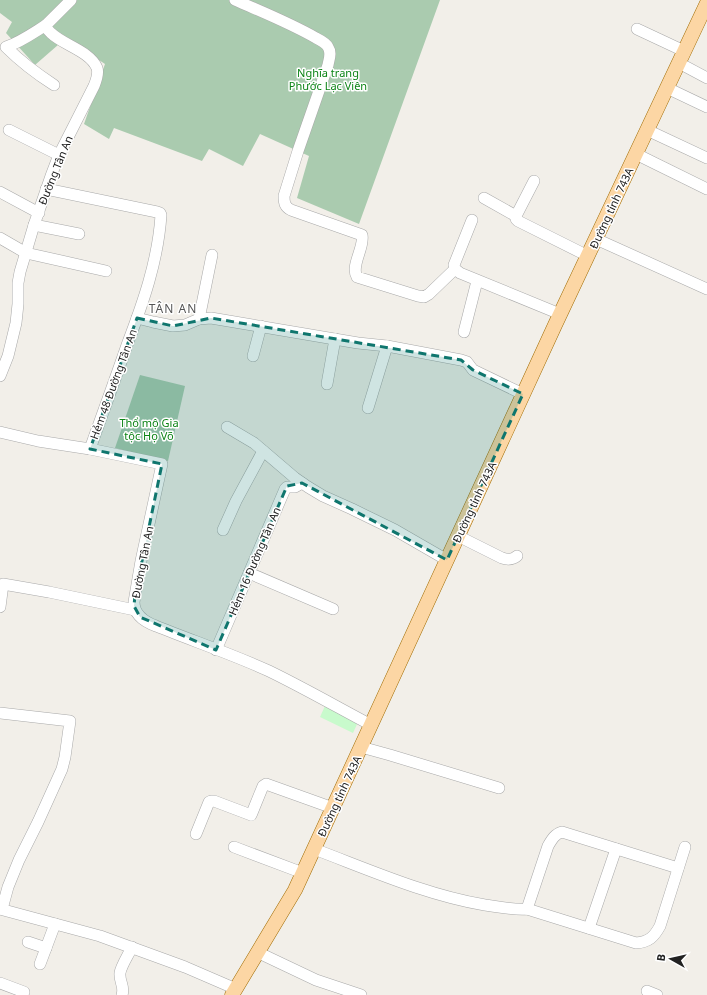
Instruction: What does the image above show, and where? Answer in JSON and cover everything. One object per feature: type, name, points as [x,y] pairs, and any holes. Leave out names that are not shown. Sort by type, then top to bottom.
[{"type":"main road","name":"Đường tỉnh 743A","points":[[234,992],[257,952],[289,903],[560,314],[707,3]]},
{"type":"street","points":[[54,85],[29,68],[6,47],[27,38],[46,25],[71,0]]},
{"type":"street","points":[[235,0],[304,31],[324,43],[328,47],[330,54],[328,65],[284,196],[286,207],[362,234],[362,244],[355,267],[355,274],[357,276],[424,297],[455,269]]},
{"type":"street","name":"Đường Tân An","points":[[0,376],[8,356],[14,332],[18,304],[18,278],[34,225],[59,155],[96,82],[97,77],[97,69],[87,56],[57,38],[46,28],[46,25]]},
{"type":"street","points":[[637,29],[682,57],[707,78]]},
{"type":"street","points":[[667,88],[707,107]]},
{"type":"street","points":[[9,130],[59,155]]},
{"type":"street","points":[[648,130],[707,158]]},
{"type":"street","points":[[636,154],[707,189]]},
{"type":"street","points":[[516,216],[534,181]]},
{"type":"street","name":"Hẻm 48 Đường Tân An","points":[[46,189],[160,213],[161,215],[160,233],[154,263],[137,318],[90,449]]},
{"type":"street","points":[[0,192],[39,213]]},
{"type":"street","points":[[484,198],[516,216],[518,222],[588,256]]},
{"type":"street","points":[[472,220],[454,265],[455,269],[460,274],[560,314]]},
{"type":"street","points":[[34,225],[79,234]]},
{"type":"street","points":[[0,238],[26,253],[106,271]]},
{"type":"street","points":[[596,239],[707,289]]},
{"type":"street","points":[[199,319],[212,256]]},
{"type":"street","points":[[464,332],[477,281]]},
{"type":"street","points":[[137,318],[173,326],[185,325],[199,319],[211,318],[335,339],[387,346],[461,360],[467,362],[473,370],[524,394]]},
{"type":"street","points":[[253,356],[261,326]]},
{"type":"street","points":[[327,384],[335,339]]},
{"type":"street","points":[[368,408],[387,346]]},
{"type":"street","points":[[228,427],[254,444],[302,483],[323,496],[395,530],[447,560]]},
{"type":"street","name":"Đường Tân An","points":[[0,432],[38,441],[90,449],[162,464],[134,602],[135,610],[140,617],[147,623],[252,664],[286,680],[371,725]]},
{"type":"street","points":[[223,530],[236,501],[263,451]]},
{"type":"street","name":"Hẻm 16 Đường Tân An","points":[[216,650],[285,489],[287,487],[296,487],[302,483]]},
{"type":"street","points":[[458,536],[502,558],[508,560],[514,559],[517,556]]},
{"type":"street","points":[[249,573],[333,609]]},
{"type":"street","points":[[0,607],[3,584],[135,610]]},
{"type":"street","points":[[0,713],[70,721],[62,769],[16,867],[1,909],[100,936],[132,947],[185,967],[234,992]]},
{"type":"street","points":[[361,748],[390,755],[499,788]]},
{"type":"street","points":[[196,834],[209,802],[214,801],[249,815],[252,813],[263,786],[266,784],[333,808]]},
{"type":"street","points":[[527,909],[548,846],[552,838],[558,833],[562,832],[678,868]]},
{"type":"street","points":[[234,847],[303,873]]},
{"type":"street","points":[[314,849],[427,891],[453,898],[514,910],[527,909],[636,943],[650,939],[655,935],[660,926],[685,847]]},
{"type":"street","points":[[589,928],[616,849]]},
{"type":"street","points":[[40,964],[55,924]]},
{"type":"street","points":[[28,942],[46,948]]},
{"type":"street","points":[[122,995],[123,986],[120,974],[132,947]]},
{"type":"street","points":[[257,952],[316,980],[361,995]]},
{"type":"street","points":[[0,983],[24,992]]},
{"type":"highlighted area","points":[[137,318],[173,326],[211,318],[461,360],[473,370],[523,394],[447,560],[302,483],[287,486],[216,650],[140,617],[134,606],[135,595],[162,464],[90,449]]},
{"type":"green space","name":"Nghĩa trang Phước Lạc Viên","points":[[0,0],[440,0],[359,224],[297,198],[309,156],[260,134],[243,166],[209,149],[202,161],[114,128],[109,139],[84,124],[105,64],[66,38],[35,65],[6,33],[12,22],[0,13]]},
{"type":"green space","name":"Thổ mộ Gia tộc Họ Võ","points":[[140,375],[185,386],[168,461],[115,448]]},
{"type":"green space","points":[[325,706],[358,722],[353,733],[320,717]]},
{"type":"district","name":"TÂN AN","points":[[173,308]]}]
